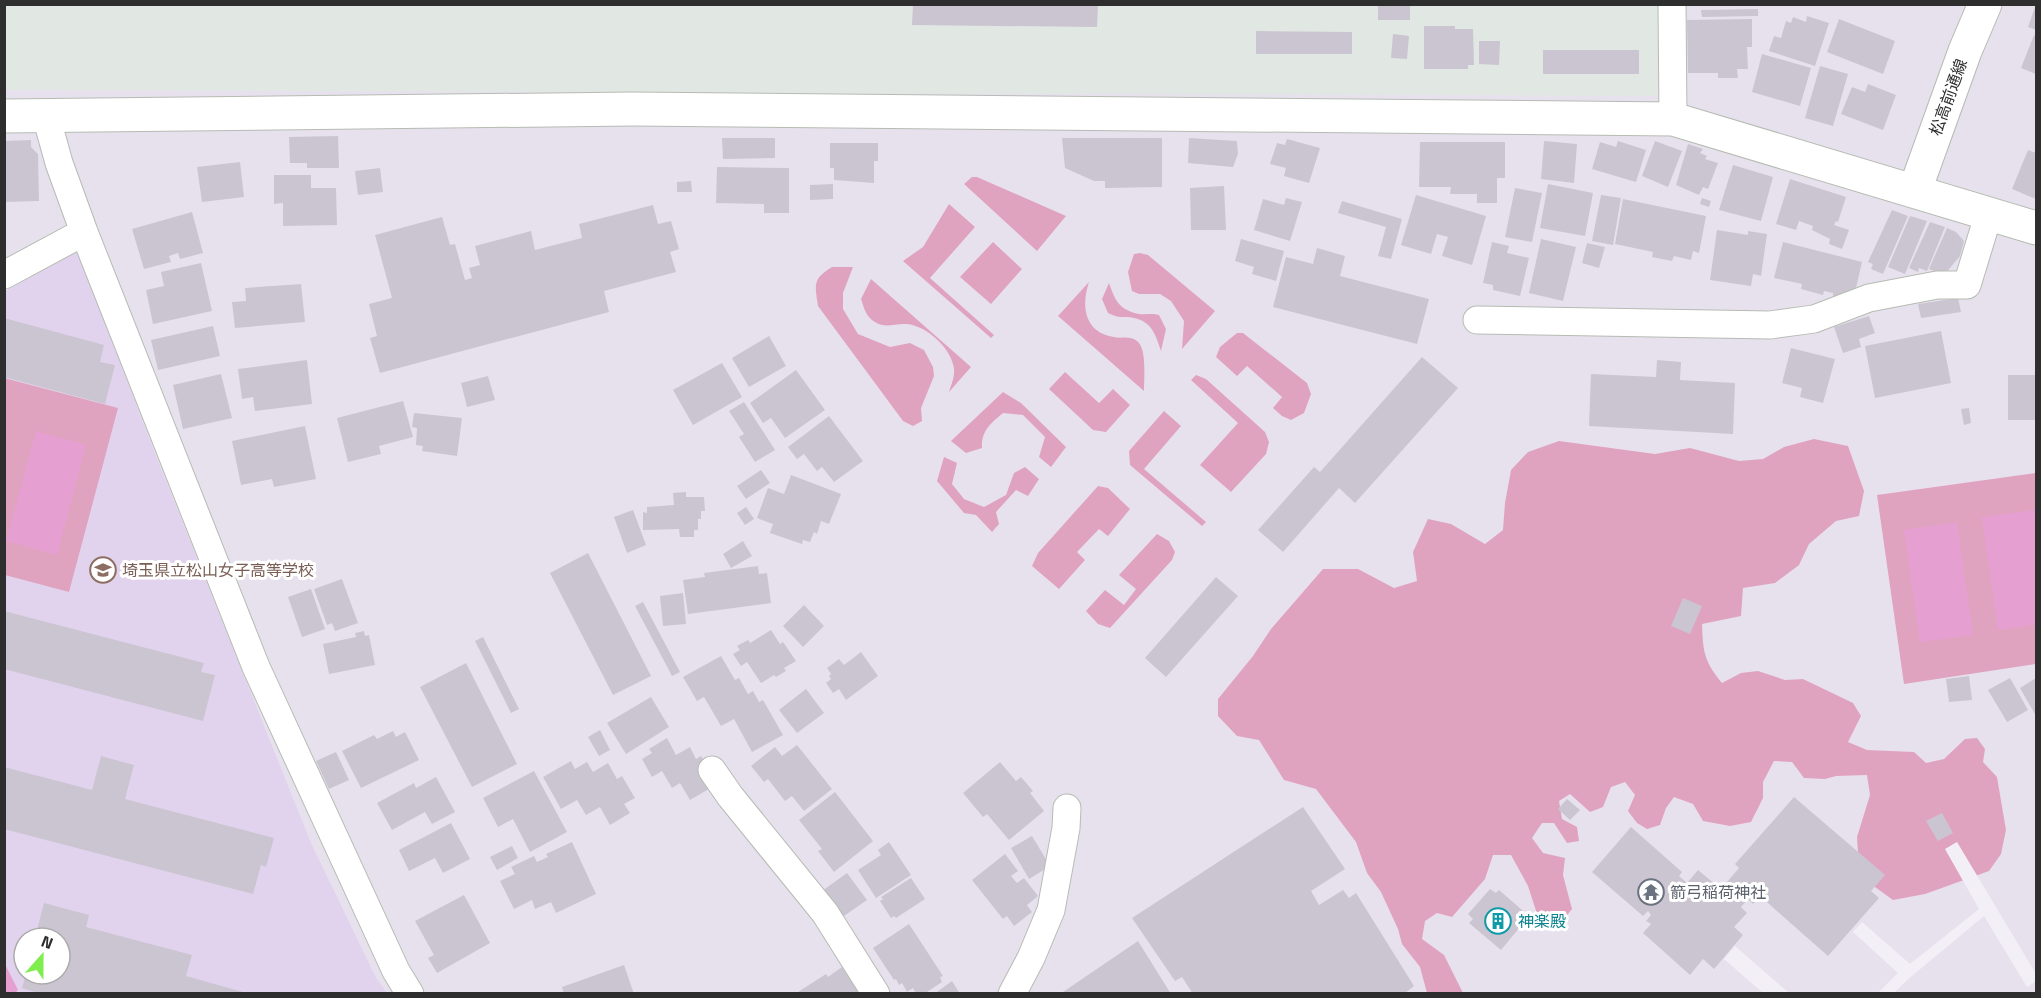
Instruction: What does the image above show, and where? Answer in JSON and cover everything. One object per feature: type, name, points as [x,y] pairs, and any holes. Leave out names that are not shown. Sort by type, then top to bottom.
[{"type":"street","points":[[1672,4],[1673,119]]},
{"type":"street","name":"松高前通線","points":[[1915,190],[1965,51],[1985,4]]},
{"type":"street","points":[[4,116],[633,109],[1673,119],[2037,228]]},
{"type":"street","points":[[46,116],[59,163],[84,231],[256,668],[396,971],[410,993]]},
{"type":"street","points":[[1477,320],[1770,325],[1814,319],[1869,298],[1937,285],[1967,285],[1989,213]]},
{"type":"street","points":[[4,275],[84,231]]},
{"type":"street","points":[[712,770],[730,796],[825,913],[876,993]]},
{"type":"street","points":[[1012,993],[1031,958],[1051,910],[1066,828],[1067,808]]},
{"type":"shaded area","points":[[5,5],[1658,5],[1657,96],[5,90]]},
{"type":"shaded area","points":[[972,177],[977,177],[1066,216],[1037,251],[964,184]]},
{"type":"shaded area","points":[[949,204],[975,227],[930,278],[994,335],[991,338],[903,261],[923,247]]},
{"type":"shaded area","points":[[993,242],[1022,269],[991,304],[960,277]]},
{"type":"shaded area","name":"埼玉県立松山女子高等学校","points":[[77,251],[158,461],[311,843],[376,978],[387,993],[5,993],[4,292]]},
{"type":"shaded area","points":[[1134,254],[1148,255],[1215,311],[1182,349],[1184,321],[1171,301],[1160,294],[1139,294],[1132,291],[1128,272]]},
{"type":"shaded area","points":[[832,267],[853,267],[843,293],[843,309],[858,334],[890,347],[910,343],[924,350],[933,367],[934,376],[921,408],[922,421],[913,426],[903,421],[818,306],[816,283],[821,275]]},
{"type":"shaded area","points":[[871,279],[971,367],[949,392],[954,369],[944,346],[930,334],[915,326],[883,325],[867,315],[861,299]]},
{"type":"shaded area","points":[[1089,282],[1085,300],[1087,317],[1096,330],[1104,334],[1132,338],[1137,341],[1142,350],[1144,364],[1144,391],[1058,316]]},
{"type":"shaded area","points":[[1109,283],[1122,307],[1139,314],[1159,315],[1166,329],[1161,351],[1154,332],[1146,323],[1108,313],[1102,299]]},
{"type":"shaded area","points":[[1237,333],[1243,333],[1307,383],[1311,394],[1304,413],[1291,420],[1282,416],[1273,408],[1282,397],[1247,366],[1237,376],[1216,357],[1220,347]]},
{"type":"shaded area","points":[[1065,372],[1099,403],[1113,389],[1130,405],[1106,432],[1093,430],[1049,389]]},
{"type":"shaded area","points":[[1196,375],[1206,379],[1265,432],[1269,442],[1266,454],[1231,492],[1200,465],[1238,423],[1191,380]]},
{"type":"shaded area","points":[[4,378],[118,408],[69,592],[5,575]]},
{"type":"shaded area","points":[[1003,392],[1021,403],[1066,447],[1051,467],[1039,457],[1045,437],[1023,415],[1003,413],[985,432],[982,448],[966,453],[951,441]]},
{"type":"shaded area","points":[[1164,411],[1181,426],[1144,469],[1206,522],[1202,526],[1130,465],[1129,451]]},
{"type":"shaded area","points":[[36,431],[86,445],[57,555],[6,541]]},
{"type":"shaded area","points":[[1814,439],[1848,446],[1864,491],[1859,516],[1836,521],[1809,544],[1799,565],[1775,583],[1743,588],[1741,616],[1702,624],[1704,649],[1708,662],[1722,683],[1741,673],[1758,671],[1785,680],[1803,679],[1853,703],[1861,716],[1848,742],[1867,750],[1914,752],[1926,763],[1944,759],[1965,739],[1977,738],[1985,749],[1983,762],[1997,777],[2006,830],[2001,854],[1989,871],[1925,894],[1893,900],[1868,882],[1859,868],[1857,837],[1870,795],[1867,775],[1836,776],[1825,779],[1804,778],[1792,762],[1774,761],[1763,782],[1763,798],[1751,822],[1730,826],[1703,821],[1693,804],[1674,797],[1666,808],[1660,825],[1647,829],[1637,823],[1628,811],[1635,795],[1625,782],[1611,787],[1603,807],[1590,812],[1570,794],[1559,801],[1562,819],[1577,827],[1579,841],[1567,843],[1554,823],[1542,823],[1532,838],[1543,853],[1565,858],[1563,875],[1572,909],[1559,925],[1538,917],[1528,886],[1511,855],[1493,855],[1485,879],[1452,917],[1437,913],[1425,921],[1422,939],[1444,955],[1463,993],[1427,993],[1420,967],[1402,944],[1398,929],[1381,892],[1367,873],[1356,842],[1316,789],[1284,780],[1259,740],[1237,736],[1218,716],[1218,699],[1253,656],[1271,629],[1323,569],[1358,569],[1394,588],[1417,581],[1413,552],[1428,519],[1451,524],[1485,544],[1503,530],[1511,470],[1528,452],[1559,441],[1655,454],[1690,448],[1739,461],[1763,459],[1784,447]]},
{"type":"shaded area","points":[[944,457],[957,463],[952,484],[964,499],[984,507],[1006,495],[1014,473],[1025,467],[1039,479],[1028,496],[1016,490],[996,512],[999,524],[992,532],[976,515],[964,513],[937,481]]},
{"type":"shaded area","points":[[2036,473],[2036,664],[1904,684],[1877,495]]},
{"type":"shaded area","points":[[1098,486],[1108,488],[1130,509],[1108,536],[1099,529],[1077,552],[1085,560],[1059,589],[1032,566],[1038,553]]},
{"type":"shaded area","points":[[2035,510],[2036,625],[1998,630],[1982,517]]},
{"type":"shaded area","points":[[1957,522],[1973,635],[1920,642],[1904,530]]},
{"type":"shaded area","points":[[1157,534],[1169,541],[1175,552],[1172,560],[1110,628],[1098,624],[1086,611],[1105,590],[1124,605],[1136,589],[1119,575]]},
{"type":"shaded area","points":[[1957,842],[2036,974],[2036,981],[2027,987],[1984,916],[1894,993],[1878,993],[1898,973],[1853,932],[1862,922],[1910,964],[1979,909],[1945,849]]},
{"type":"shaded area","points":[[1735,946],[1789,993],[1763,993],[1724,959]]},
{"type":"shaded area","points":[[4,962],[12,978],[12,986],[16,986],[18,990],[15,993],[5,993]]},
{"type":"building","points":[[913,4],[1098,4],[1097,27],[912,25]]},
{"type":"building","points":[[1378,4],[1410,4],[1410,20],[1378,20]]},
{"type":"building","points":[[2036,4],[2036,30],[2028,27]]},
{"type":"building","points":[[1758,9],[1758,16],[1702,17],[1701,10]]},
{"type":"building","points":[[1807,16],[1829,23],[1815,66],[1769,51],[1774,36],[1781,38],[1786,21],[1791,23],[1793,17],[1806,22]]},
{"type":"building","points":[[1752,19],[1752,47],[1747,47],[1748,69],[1737,69],[1738,78],[1718,78],[1718,73],[1688,73],[1687,20]]},
{"type":"building","points":[[1839,19],[1895,41],[1883,74],[1827,52]]},
{"type":"building","points":[[1424,26],[1455,26],[1455,29],[1473,29],[1474,65],[1468,65],[1468,69],[1424,69]]},
{"type":"building","points":[[1256,31],[1352,32],[1352,54],[1256,54]]},
{"type":"building","points":[[1393,34],[1409,36],[1407,59],[1391,58]]},
{"type":"building","points":[[2034,35],[2036,37],[2036,74],[2021,68]]},
{"type":"building","points":[[1479,41],[1500,41],[1499,65],[1479,64]]},
{"type":"building","points":[[1543,50],[1639,50],[1639,74],[1543,74]]},
{"type":"building","points":[[1762,54],[1811,68],[1800,106],[1752,92]]},
{"type":"building","points":[[1820,66],[1848,74],[1833,126],[1805,118]]},
{"type":"building","points":[[1868,84],[1896,95],[1883,130],[1841,114],[1852,87],[1865,92]]},
{"type":"building","points":[[338,136],[339,168],[307,168],[307,163],[290,163],[289,137]]},
{"type":"building","points":[[722,138],[775,138],[775,158],[723,159]]},
{"type":"building","points":[[1062,138],[1162,138],[1162,187],[1105,188],[1105,181],[1094,181],[1065,168]]},
{"type":"building","points":[[1189,138],[1237,141],[1238,154],[1233,167],[1188,163]]},
{"type":"building","points":[[1287,139],[1320,148],[1309,183],[1284,176],[1286,168],[1270,164],[1277,143],[1285,145]]},
{"type":"building","points":[[31,140],[31,147],[38,154],[39,201],[4,202],[4,141]]},
{"type":"building","points":[[1544,141],[1577,144],[1574,183],[1541,179]]},
{"type":"building","points":[[1618,141],[1646,150],[1636,182],[1592,169],[1600,142],[1616,147]]},
{"type":"building","points":[[1655,141],[1682,151],[1668,187],[1642,176]]},
{"type":"building","points":[[1420,142],[1505,142],[1505,178],[1497,178],[1497,203],[1477,203],[1477,194],[1450,194],[1451,187],[1419,187]]},
{"type":"building","points":[[830,143],[878,143],[878,161],[874,161],[874,183],[834,180],[834,168],[830,168]]},
{"type":"building","points":[[1688,144],[1703,149],[1700,153],[1707,156],[1705,159],[1718,163],[1708,189],[1703,187],[1699,195],[1676,185]]},
{"type":"building","points":[[2028,150],[2036,153],[2036,199],[2012,189]]},
{"type":"building","points":[[240,162],[244,197],[202,202],[197,167]]},
{"type":"building","points":[[1733,165],[1773,177],[1761,221],[1719,210]]},
{"type":"building","points":[[717,167],[789,168],[789,213],[764,213],[764,204],[716,203]]},
{"type":"building","points":[[380,168],[383,192],[358,195],[355,171]]},
{"type":"building","points":[[274,175],[311,175],[311,188],[336,188],[337,225],[283,226],[283,203],[274,204]]},
{"type":"building","points":[[1790,179],[1846,197],[1838,222],[1836,221],[1834,225],[1849,230],[1842,249],[1829,244],[1830,239],[1812,230],[1813,226],[1799,221],[1796,230],[1776,224]]},
{"type":"building","points":[[691,181],[692,192],[677,192],[677,182]]},
{"type":"building","points":[[833,184],[833,199],[810,200],[810,185]]},
{"type":"building","points":[[1548,184],[1593,193],[1585,236],[1540,228]]},
{"type":"building","points":[[1224,186],[1226,230],[1191,230],[1190,188]]},
{"type":"building","points":[[1515,188],[1542,193],[1532,242],[1505,237]]},
{"type":"building","points":[[1416,195],[1486,216],[1472,265],[1442,256],[1448,237],[1437,234],[1431,254],[1401,245]]},
{"type":"building","points":[[1601,195],[1621,198],[1613,245],[1592,241]]},
{"type":"building","points":[[1286,198],[1302,202],[1290,241],[1254,230],[1263,199],[1284,205]]},
{"type":"building","points":[[1702,198],[1711,201],[1709,207],[1700,204]]},
{"type":"building","points":[[1623,199],[1706,216],[1699,253],[1693,251],[1691,260],[1674,256],[1672,261],[1652,257],[1653,252],[1615,244]]},
{"type":"building","points":[[1342,201],[1402,219],[1391,259],[1378,256],[1386,227],[1338,213]]},
{"type":"building","points":[[653,205],[658,224],[671,221],[679,249],[670,252],[676,272],[604,291],[609,312],[380,373],[370,338],[377,336],[369,304],[392,298],[375,235],[442,217],[450,245],[455,244],[465,280],[472,278],[469,268],[480,265],[475,246],[531,231],[535,250],[582,238],[579,224]]},
{"type":"building","points":[[1892,210],[1908,216],[1883,274],[1871,269],[1873,264],[1868,262]]},
{"type":"building","points":[[192,212],[203,253],[180,259],[178,253],[169,256],[171,262],[144,269],[132,229]]},
{"type":"building","points":[[1910,216],[1927,221],[1905,274],[1888,267]]},
{"type":"building","points":[[1930,222],[1945,227],[1927,271],[1919,268],[1918,272],[1909,268]]},
{"type":"building","points":[[1947,228],[1956,232],[1964,241],[1960,256],[1944,275],[1929,269]]},
{"type":"building","points":[[1717,230],[1748,235],[1748,231],[1767,234],[1761,276],[1753,274],[1751,286],[1710,280]]},
{"type":"building","points":[[1241,239],[1284,251],[1276,281],[1252,274],[1254,267],[1235,261]]},
{"type":"building","points":[[1541,239],[1576,247],[1563,301],[1529,293]]},
{"type":"building","points":[[1492,242],[1509,246],[1507,253],[1529,258],[1520,296],[1493,290],[1493,285],[1483,283]]},
{"type":"building","points":[[1783,242],[1862,262],[1853,301],[1833,296],[1833,293],[1824,291],[1823,295],[1801,289],[1802,284],[1774,278]]},
{"type":"building","points":[[1587,243],[1605,247],[1599,268],[1582,263]]},
{"type":"building","points":[[1317,248],[1345,256],[1340,276],[1429,299],[1417,344],[1273,307],[1286,257],[1313,264]]},
{"type":"building","points":[[201,263],[212,311],[153,324],[146,290],[164,286],[161,272]]},
{"type":"building","points":[[301,284],[305,322],[235,328],[232,302],[246,301],[245,288]]},
{"type":"building","points":[[1958,298],[1961,312],[1921,318],[1918,304]]},
{"type":"building","points":[[1869,316],[1875,333],[1859,339],[1861,347],[1843,353],[1834,327]]},
{"type":"building","points":[[4,318],[104,345],[100,362],[115,365],[105,404],[4,377]]},
{"type":"building","points":[[213,326],[220,356],[158,370],[151,340]]},
{"type":"building","points":[[1941,331],[1951,383],[1875,398],[1865,346]]},
{"type":"building","points":[[769,336],[786,366],[749,387],[732,358]]},
{"type":"building","points":[[1791,348],[1835,359],[1823,403],[1800,397],[1802,388],[1782,383]]},
{"type":"building","points":[[1422,357],[1458,388],[1355,503],[1339,488],[1283,552],[1258,530],[1314,467],[1320,472]]},
{"type":"building","points":[[307,360],[312,404],[255,411],[253,397],[242,399],[238,369]]},
{"type":"building","points":[[1657,360],[1681,362],[1680,380],[1735,383],[1733,434],[1589,426],[1591,374],[1656,377]]},
{"type":"building","points":[[722,363],[742,397],[693,425],[673,390]]},
{"type":"building","points":[[796,370],[825,410],[785,438],[771,418],[763,423],[750,403]]},
{"type":"building","points":[[221,374],[232,418],[183,429],[173,385]]},
{"type":"building","points":[[2008,375],[2036,375],[2036,420],[2008,420]]},
{"type":"building","points":[[488,376],[495,400],[467,407],[461,383]]},
{"type":"building","points":[[403,401],[413,437],[379,446],[381,454],[348,462],[337,418]]},
{"type":"building","points":[[744,402],[775,450],[755,462],[739,437],[744,434],[729,411]]},
{"type":"building","points":[[1969,408],[1971,423],[1964,425],[1961,409]]},
{"type":"building","points":[[414,413],[462,418],[457,456],[422,451],[423,446],[416,445],[417,428],[412,427]]},
{"type":"building","points":[[829,416],[863,461],[834,482],[822,467],[817,471],[804,454],[797,459],[788,447]]},
{"type":"building","points":[[305,426],[316,479],[274,487],[272,479],[241,485],[232,441]]},
{"type":"building","points":[[761,470],[770,483],[746,499],[737,486]]},
{"type":"building","points":[[791,475],[841,494],[829,524],[821,521],[817,534],[814,532],[810,542],[803,540],[802,544],[770,533],[773,524],[757,518],[768,488],[784,494]]},
{"type":"building","points":[[686,492],[686,497],[704,497],[705,511],[701,511],[701,519],[698,519],[698,530],[694,530],[694,537],[680,537],[679,529],[643,530],[643,512],[647,513],[647,507],[674,505],[673,493]]},
{"type":"building","points":[[746,507],[754,519],[745,525],[737,513]]},
{"type":"building","points":[[633,510],[646,545],[627,553],[614,517]]},
{"type":"building","points":[[743,541],[752,556],[731,568],[723,554]]},
{"type":"building","points":[[588,553],[651,676],[613,695],[550,573]]},
{"type":"building","points":[[758,566],[759,574],[767,573],[771,603],[688,614],[683,580],[705,577],[704,573]]},
{"type":"building","points":[[1216,577],[1238,596],[1166,677],[1145,658]]},
{"type":"building","points":[[342,579],[358,623],[335,631],[332,623],[327,625],[314,589]]},
{"type":"building","points":[[311,589],[325,629],[302,637],[288,597]]},
{"type":"building","points":[[683,593],[686,624],[663,626],[660,596]]},
{"type":"building","points":[[1683,598],[1702,606],[1690,634],[1671,626]]},
{"type":"building","points":[[643,602],[680,672],[672,676],[635,606]]},
{"type":"building","points":[[804,605],[824,626],[803,647],[783,626]]},
{"type":"building","points":[[4,611],[204,663],[201,672],[215,675],[203,721],[4,669]]},
{"type":"building","points":[[771,630],[780,644],[783,642],[796,661],[784,668],[786,671],[761,683],[747,662],[741,666],[733,654],[740,650],[737,646],[748,640],[750,643]]},
{"type":"building","points":[[364,631],[365,636],[369,635],[375,665],[329,674],[323,644],[356,637],[355,633]]},
{"type":"building","points":[[483,637],[519,709],[511,713],[475,641]]},
{"type":"building","points":[[861,652],[878,676],[846,700],[839,689],[833,693],[826,683],[831,679],[827,668],[839,659],[844,665]]},
{"type":"building","points":[[721,656],[735,680],[739,678],[748,694],[753,691],[759,702],[763,700],[783,735],[752,752],[734,719],[721,726],[704,697],[697,701],[683,677]]},
{"type":"building","points":[[466,663],[517,764],[472,787],[420,687]]},
{"type":"building","points":[[1969,676],[1972,700],[1949,702],[1946,679]]},
{"type":"building","points":[[2010,678],[2028,710],[2007,722],[1988,690]]},
{"type":"building","points":[[2036,678],[2036,716],[2020,688]]},
{"type":"building","points":[[806,689],[824,713],[797,733],[779,710]]},
{"type":"building","points":[[651,697],[669,727],[626,754],[607,723]]},
{"type":"building","points":[[600,730],[610,750],[599,756],[588,737]]},
{"type":"building","points":[[393,731],[396,737],[405,732],[419,760],[361,788],[342,751],[374,735],[377,739]]},
{"type":"building","points":[[667,738],[676,755],[690,747],[696,759],[701,756],[710,772],[714,786],[690,800],[680,783],[672,788],[662,771],[652,777],[642,759],[652,753],[649,749]]},
{"type":"building","points":[[797,745],[832,789],[804,811],[792,796],[785,801],[768,779],[764,782],[751,766],[775,747],[782,756]]},
{"type":"building","points":[[336,752],[349,780],[329,789],[316,761]]},
{"type":"building","points":[[101,756],[134,765],[125,799],[274,838],[266,867],[261,865],[253,894],[4,829],[4,767],[92,790]]},
{"type":"building","points":[[571,761],[575,769],[587,762],[593,772],[608,763],[617,779],[622,776],[635,798],[624,804],[630,813],[610,825],[600,807],[586,815],[577,800],[561,809],[543,777]]},
{"type":"building","points":[[1000,762],[1016,781],[1021,777],[1033,791],[1030,793],[1044,811],[1009,840],[987,814],[983,817],[963,793]]},
{"type":"building","points":[[534,771],[567,832],[530,852],[513,819],[498,827],[483,798]]},
{"type":"building","points":[[436,777],[455,812],[432,824],[425,812],[392,830],[377,803],[414,783],[416,788]]},
{"type":"building","points":[[835,792],[873,841],[834,872],[818,851],[822,849],[799,820]]},
{"type":"building","points":[[1794,797],[1885,875],[1871,891],[1879,898],[1828,956],[1760,896],[1753,904],[1748,899],[1741,907],[1747,913],[1734,927],[1743,935],[1714,969],[1703,959],[1690,975],[1643,933],[1651,924],[1646,921],[1651,915],[1648,911],[1643,916],[1592,872],[1631,827],[1682,872],[1679,876],[1687,883],[1698,870],[1721,889],[1739,868],[1735,864]]},
{"type":"building","points":[[1567,799],[1580,810],[1570,820],[1558,809]]},
{"type":"building","points":[[1303,807],[1345,869],[1311,891],[1319,905],[1343,890],[1349,898],[1356,893],[1414,986],[1404,994],[1193,994],[1182,977],[1175,981],[1132,918]]},
{"type":"building","points":[[1942,813],[1953,833],[1938,841],[1926,821]]},
{"type":"building","points":[[451,823],[470,859],[443,873],[435,858],[409,871],[399,850]]},
{"type":"building","points":[[1032,836],[1050,866],[1029,879],[1011,848]]},
{"type":"building","points":[[572,842],[596,894],[556,913],[551,902],[535,909],[532,900],[514,909],[500,881],[515,874],[511,867],[534,856],[537,862],[548,857],[546,854]]},
{"type":"building","points":[[889,842],[911,875],[876,898],[858,870],[881,855],[878,850]]},
{"type":"building","points":[[512,846],[518,858],[497,870],[490,857]]},
{"type":"building","points":[[1005,854],[1018,871],[1011,876],[1017,883],[1024,878],[1038,896],[1027,905],[1032,912],[1014,926],[1007,916],[1003,919],[972,880]]},
{"type":"building","points":[[847,873],[867,900],[841,918],[822,891]]},
{"type":"building","points":[[911,878],[925,899],[896,918],[894,916],[891,918],[880,901],[883,899],[881,897]]},
{"type":"building","name":"神楽殿","points":[[1490,889],[1496,893],[1499,890],[1529,916],[1501,950],[1469,923],[1473,919],[1468,914]]},
{"type":"building","points":[[464,895],[490,943],[437,973],[428,958],[434,955],[415,921]]},
{"type":"building","points":[[44,903],[89,915],[86,927],[192,955],[186,976],[250,994],[41,994],[22,988],[23,986],[72,986],[72,926],[38,926]]},
{"type":"building","points":[[909,924],[943,976],[940,977],[942,982],[924,994],[916,994],[913,988],[907,992],[902,983],[899,985],[873,948]]},
{"type":"building","points":[[1138,941],[1171,994],[1060,994]]},
{"type":"building","points":[[624,965],[634,994],[564,994],[562,987]]},
{"type":"building","points":[[842,967],[860,994],[798,992],[826,974],[828,977]]},
{"type":"building","points":[[952,981],[960,994],[934,994]]},
{"type":"place","name":"埼玉県立松山女子高等学校","points":[[103,570]]},
{"type":"place","name":"箭弓稲荷神社","points":[[1651,892]]},
{"type":"place","name":"神楽殿","points":[[1498,921]]}]
